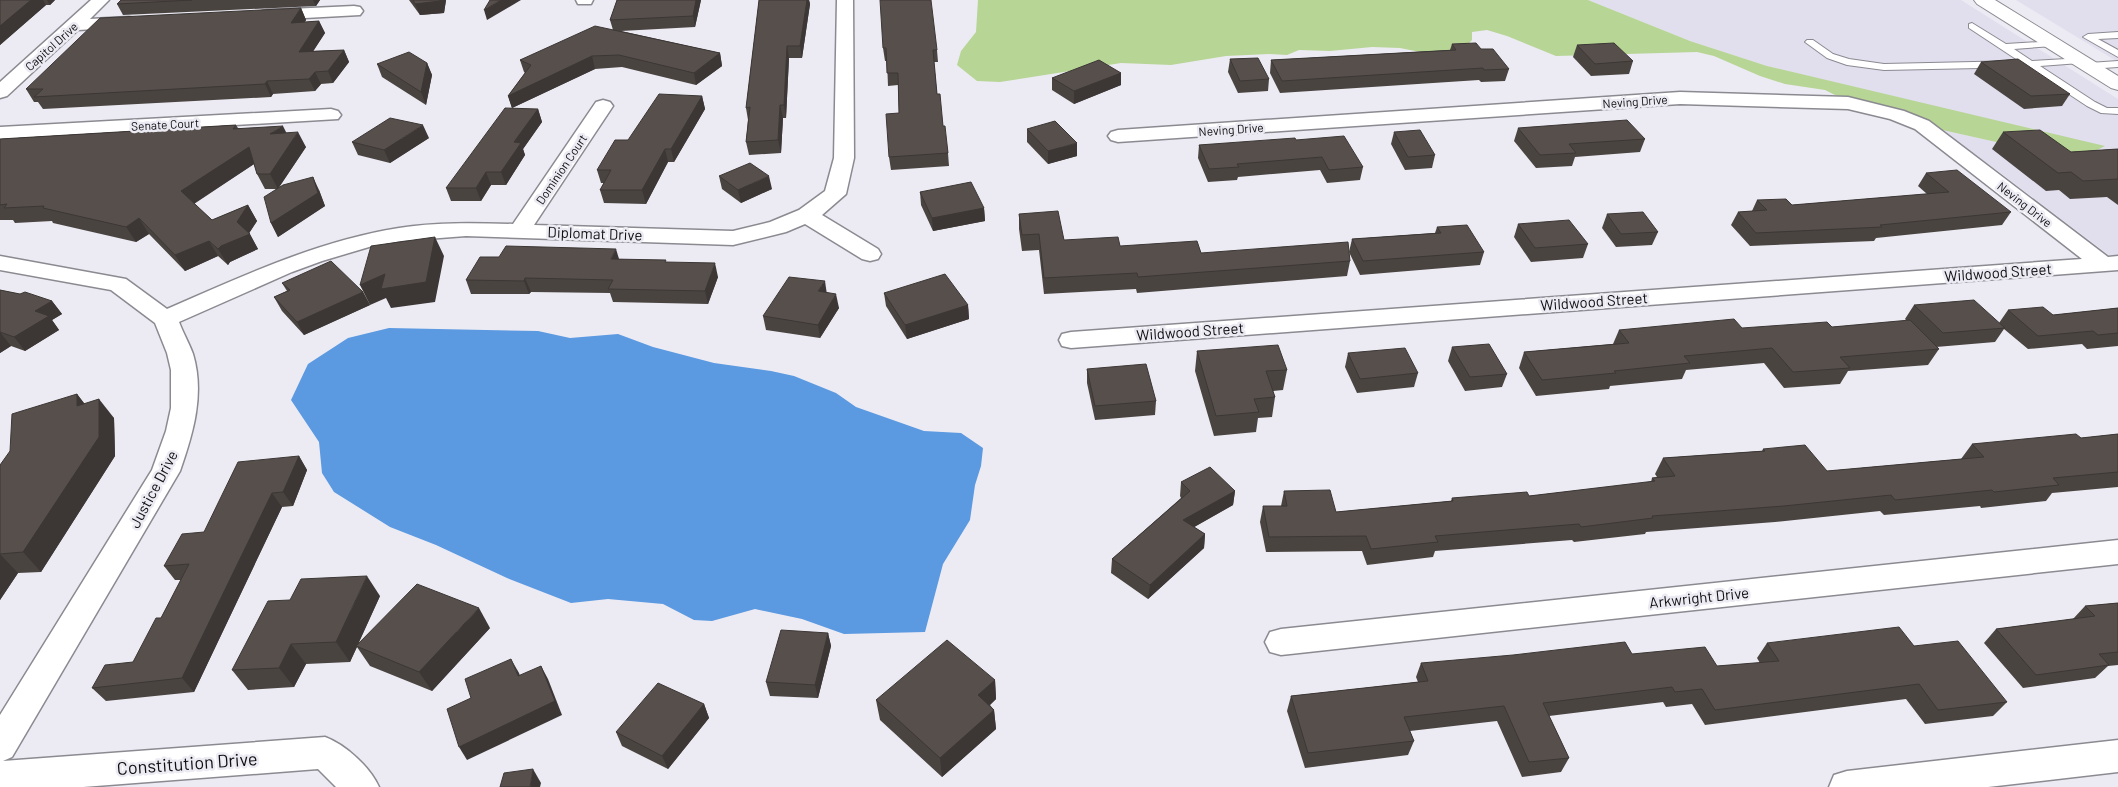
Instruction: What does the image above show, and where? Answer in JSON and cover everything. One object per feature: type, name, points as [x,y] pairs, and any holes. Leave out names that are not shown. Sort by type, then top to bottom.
[{"type":"main road","points":[[1983,0],[2118,84]]},
{"type":"street","name":"Capitol Drive","points":[[0,92],[101,0]]},
{"type":"street","name":"Diplomat Drive","points":[[165,319],[284,267],[365,241],[420,231],[443,229],[733,238],[778,226],[807,215],[835,194],[844,158],[845,0]]},
{"type":"street","points":[[248,16],[354,11]]},
{"type":"street","points":[[74,25],[141,22]]},
{"type":"street","name":"Neving Drive","points":[[1118,136],[1680,98],[1848,103],[1898,115],[1922,125],[2110,264]]},
{"type":"street","name":"Dominion Court","points":[[519,231],[603,106]]},
{"type":"street","name":"Senate Court","points":[[0,132],[331,115]]},
{"type":"street","points":[[807,215],[870,254]]},
{"type":"street","name":"Justice Drive","points":[[0,263],[8,262],[118,284],[165,319],[180,353],[184,370],[184,408],[180,431],[174,453],[166,471],[0,746]]},
{"type":"street","name":"Wildwood Street","points":[[1071,340],[2110,264]]},
{"type":"street","name":"Arkwright Drive","points":[[1281,642],[2118,552]]},
{"type":"street","name":"Constitution Drive","points":[[0,776],[325,753],[361,787]]},
{"type":"street","points":[[1847,787],[2118,756]]},
{"type":"lane","points":[[1972,26],[2091,104],[2105,111],[2118,110]]},
{"type":"lane","points":[[2118,35],[2088,37],[2118,54]]},
{"type":"lane","points":[[1810,42],[1830,56],[1847,62],[1884,67],[2118,64]]},
{"type":"lane","points":[[2004,47],[2053,43]]},
{"type":"shaded area","points":[[1588,0],[1961,0],[2118,99],[2118,255],[2109,255],[1998,171],[1938,129],[2077,160],[2001,122],[1767,66],[1690,41]]},
{"type":"shaded area","points":[[2016,0],[2118,0],[2118,62]]},
{"type":"green space","points":[[978,0],[1588,0],[1690,41],[1767,66],[2105,146],[2077,160],[1938,129],[1908,111],[1901,112],[1841,98],[1825,90],[1785,84],[1760,76],[1714,56],[1697,52],[1556,56],[1487,30],[1472,32],[1472,40],[1464,49],[1425,53],[1400,48],[1372,47],[1330,51],[1299,50],[1287,55],[1226,56],[1171,65],[1121,63],[1000,82],[977,81],[957,65],[961,51],[976,32]]},
{"type":"water","points":[[389,328],[538,331],[570,338],[618,334],[653,347],[714,363],[794,376],[836,393],[856,407],[924,431],[961,433],[983,448],[981,466],[975,485],[970,520],[943,564],[925,632],[844,634],[802,619],[755,609],[712,621],[694,620],[663,604],[608,599],[571,603],[507,578],[436,545],[390,527],[334,492],[322,473],[319,442],[291,400],[308,364],[348,338]]},
{"type":"building","points":[[0,0],[31,0],[0,26]]},
{"type":"building","points":[[121,0],[192,0],[117,4]]},
{"type":"building","points":[[413,0],[440,0],[440,1],[415,4]]},
{"type":"building","points":[[490,0],[501,0],[484,10]]},
{"type":"building","points":[[617,0],[696,0],[693,16],[610,20]]},
{"type":"building","points":[[759,0],[807,0],[800,46],[787,46],[784,105],[780,105],[778,140],[746,142],[750,107],[746,108]]},
{"type":"building","points":[[880,0],[931,0],[937,50],[933,50],[937,94],[940,94],[948,153],[889,157],[886,114],[899,113],[898,73],[887,73],[886,48],[883,48]]},
{"type":"building","points":[[301,8],[291,23],[319,21],[299,52],[344,50],[328,71],[315,72],[309,79],[267,81],[265,84],[34,97],[43,89],[26,89],[100,18]]},
{"type":"building","points":[[595,26],[720,53],[694,73],[619,55],[592,56],[508,96],[531,65],[520,60]]},
{"type":"building","points":[[1476,43],[1481,49],[1493,49],[1509,69],[1484,70],[1483,68],[1282,81],[1271,60],[1456,50],[1452,44]]},
{"type":"building","points":[[1614,43],[1633,61],[1595,64],[1577,45]]},
{"type":"building","points":[[409,52],[427,63],[421,92],[377,64]]},
{"type":"building","points":[[1258,58],[1269,79],[1240,81],[1230,59]]},
{"type":"building","points":[[2018,59],[2070,94],[2031,96],[1981,62]]},
{"type":"building","points":[[1099,60],[1121,73],[1074,91],[1052,78]]},
{"type":"building","points":[[659,94],[702,96],[671,149],[665,149],[642,190],[600,190],[611,170],[597,170],[615,140],[628,140]]},
{"type":"building","points":[[505,108],[538,109],[514,142],[521,143],[501,172],[486,172],[476,188],[446,188]]},
{"type":"building","points":[[390,118],[423,125],[384,150],[352,142]]},
{"type":"building","points":[[1627,120],[1645,139],[1569,144],[1576,153],[1540,155],[1518,128]]},
{"type":"building","points":[[1055,121],[1077,143],[1048,151],[1027,129]]},
{"type":"building","points":[[236,125],[233,129],[283,126],[270,134],[298,132],[270,174],[257,174],[249,147],[181,191],[212,220],[248,205],[237,222],[250,234],[218,249],[209,241],[175,255],[139,218],[126,227],[43,208],[44,206],[4,208],[7,204],[0,205],[0,139]]},
{"type":"building","points":[[1420,130],[1435,155],[1408,157],[1394,132]]},
{"type":"building","points":[[2040,130],[2071,152],[2118,149],[2118,179],[2083,181],[2071,172],[2058,173],[2003,132]]},
{"type":"building","points":[[1344,136],[1363,167],[1329,170],[1322,157],[1237,164],[1239,167],[1209,169],[1199,145],[1295,138],[1296,140]]},
{"type":"building","points":[[750,163],[769,176],[738,190],[719,176]]},
{"type":"building","points":[[1957,170],[2011,212],[1880,225],[1882,227],[1756,233],[1738,212],[1767,210],[1757,200],[1786,199],[1792,205],[1949,192],[1926,173]]},
{"type":"building","points":[[313,177],[318,193],[271,223],[264,197],[283,185]]},
{"type":"building","points":[[971,182],[984,208],[932,218],[920,192]]},
{"type":"building","points":[[1058,211],[1064,240],[1118,237],[1120,246],[1197,241],[1201,253],[1348,242],[1350,261],[1138,277],[1137,273],[1044,278],[1039,234],[1022,235],[1019,214]]},
{"type":"building","points":[[1643,212],[1658,232],[1621,234],[1607,214]]},
{"type":"building","points":[[1569,220],[1588,244],[1535,248],[1518,224]]},
{"type":"building","points":[[1467,225],[1484,252],[1363,261],[1352,239],[1441,233],[1437,227]]},
{"type":"building","points":[[435,237],[426,282],[381,289],[385,274],[360,285],[371,246]]},
{"type":"building","points":[[506,246],[616,249],[611,259],[715,263],[705,291],[608,289],[613,280],[525,278],[524,281],[466,280],[480,257],[499,257]]},
{"type":"building","points":[[331,261],[363,292],[297,322],[274,297],[290,290],[282,283]]},
{"type":"building","points":[[945,274],[968,305],[905,325],[884,293]]},
{"type":"building","points":[[789,277],[825,281],[818,291],[836,294],[818,325],[763,316]]},
{"type":"building","points":[[0,290],[20,294],[25,292],[52,301],[35,311],[49,316],[14,337],[0,332]]},
{"type":"building","points":[[1974,300],[2005,328],[1943,333],[1914,305]]},
{"type":"building","points":[[2043,307],[2053,315],[2118,308],[2118,333],[2098,335],[2093,331],[2038,336],[2008,310]]},
{"type":"building","points":[[1734,319],[1742,328],[1827,322],[1832,327],[1910,320],[1939,349],[1840,357],[1850,368],[1793,372],[1772,348],[1684,356],[1690,363],[1542,380],[1524,352],[1629,343],[1619,330]]},
{"type":"building","points":[[1489,344],[1507,374],[1470,377],[1452,347]]},
{"type":"building","points":[[1278,345],[1287,370],[1266,371],[1275,397],[1254,399],[1259,412],[1216,416],[1197,351]]},
{"type":"building","points":[[1405,348],[1418,373],[1360,379],[1348,353]]},
{"type":"building","points":[[1146,364],[1156,401],[1095,406],[1087,369]]},
{"type":"building","points":[[77,394],[77,406],[99,399],[99,437],[23,552],[0,554],[0,465],[10,451],[12,414]]},
{"type":"building","points":[[2076,434],[2081,438],[2118,434],[2118,472],[2053,478],[2059,485],[1994,492],[1992,490],[1895,500],[1891,495],[1784,506],[1652,516],[1653,518],[1581,527],[1579,524],[1435,536],[1438,542],[1371,549],[1366,536],[1269,537],[1263,506],[1287,506],[1284,491],[1330,490],[1336,512],[1453,501],[1452,498],[1527,492],[1529,496],[1655,481],[1652,478],[1675,476],[1663,458],[1765,451],[1763,449],[1805,445],[1827,471],[1984,457],[1972,444]]},
{"type":"building","points":[[299,456],[283,492],[272,493],[182,678],[92,688],[105,665],[133,662],[156,618],[161,618],[189,564],[164,566],[182,534],[204,532],[238,462]]},
{"type":"building","points":[[1210,467],[1235,491],[1183,520],[1205,534],[1150,585],[1112,559],[1190,491],[1181,482]]},
{"type":"building","points":[[367,576],[336,642],[291,644],[279,668],[232,670],[268,601],[290,600],[301,579]]},
{"type":"building","points":[[417,584],[479,608],[419,672],[356,646]]},
{"type":"building","points":[[2118,603],[2118,652],[2099,654],[2109,665],[2036,675],[1996,629],[2095,616],[2085,606]]},
{"type":"building","points":[[1899,627],[1914,646],[1958,641],[2007,702],[1938,710],[1919,684],[1715,710],[1702,689],[1675,692],[1672,687],[1543,703],[1569,758],[1529,762],[1504,706],[1404,717],[1414,741],[1308,753],[1291,696],[1428,681],[1421,663],[1625,642],[1632,654],[1705,647],[1717,666],[1779,661],[1767,643]]},
{"type":"building","points":[[781,630],[828,633],[815,685],[766,682]]},
{"type":"building","points":[[947,640],[995,680],[978,695],[994,710],[940,758],[876,700]]},
{"type":"building","points":[[511,659],[518,676],[541,666],[555,701],[459,747],[447,709],[471,698],[465,679]]},
{"type":"building","points":[[658,683],[704,704],[662,756],[616,732]]},
{"type":"building","points":[[533,769],[530,787],[500,787],[504,773]]}]
